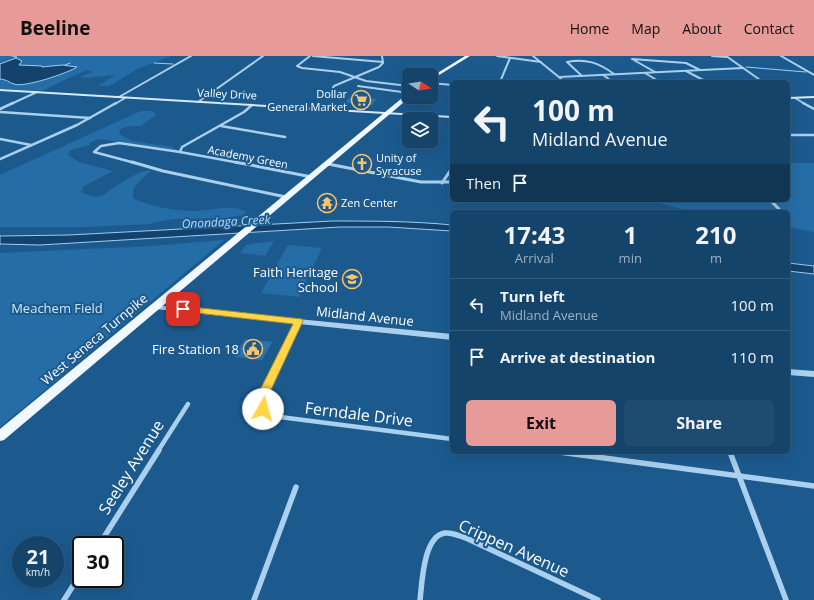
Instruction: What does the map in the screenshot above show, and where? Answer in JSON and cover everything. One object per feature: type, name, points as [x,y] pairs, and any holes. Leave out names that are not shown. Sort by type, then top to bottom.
[{"type":"main road","points":[[438,75],[468,56]]},
{"type":"main road","name":"Valley Drive","points":[[0,90],[450,118]]},
{"type":"main road","points":[[790,98],[814,97]]},
{"type":"main road","name":"West Seneca Turnpike","points":[[0,436],[286,197],[328,164],[402,100]]},
{"type":"street","points":[[119,97],[191,56]]},
{"type":"street","points":[[198,102],[263,56]]},
{"type":"street","points":[[383,62],[312,56],[303,60],[297,66],[302,68],[340,72],[354,78],[402,85]]},
{"type":"street","points":[[337,95],[331,92],[332,87],[379,67],[383,62],[382,56]]},
{"type":"street","points":[[497,56],[541,62]]},
{"type":"street","points":[[533,56],[563,80]]},
{"type":"street","points":[[712,56],[727,56],[760,80]]},
{"type":"street","points":[[780,56],[814,75]]},
{"type":"street","points":[[501,80],[510,58]]},
{"type":"street","points":[[655,72],[632,59],[686,63],[701,70]]},
{"type":"street","points":[[582,76],[567,62],[597,62],[614,74]]},
{"type":"street","points":[[559,77],[743,68]]},
{"type":"street","points":[[685,71],[703,80]]},
{"type":"street","points":[[644,73],[656,80]]},
{"type":"street","points":[[602,75],[610,80]]},
{"type":"street","points":[[438,84],[450,85]]},
{"type":"street","points":[[358,86],[402,93]]},
{"type":"street","points":[[0,111],[37,92]]},
{"type":"street","points":[[0,159],[91,118],[125,98]]},
{"type":"street","points":[[795,98],[814,109]]},
{"type":"street","points":[[180,152],[182,147],[220,126],[252,105]]},
{"type":"street","points":[[0,111],[91,118]]},
{"type":"street","points":[[220,126],[285,137]]},
{"type":"street","points":[[790,135],[814,135]]},
{"type":"street","points":[[0,139],[31,145]]},
{"type":"street","name":"Academy Green","points":[[286,197],[170,172],[94,152],[101,146],[119,143],[180,152],[312,177]]},
{"type":"street","points":[[328,164],[421,182],[450,182]]},
{"type":"street","points":[[442,183],[450,171]]},
{"type":"street","points":[[772,202],[780,208]]},
{"type":"street","name":"Midland Avenue","points":[[155,306],[450,337]]},
{"type":"street","name":"Ferndale Drive","points":[[298,321],[265,392],[262,402],[265,411],[268,414],[280,417],[450,439]]},
{"type":"street","points":[[790,372],[814,374]]},
{"type":"street","name":"Seeley Avenue","points":[[104,536],[188,404]]},
{"type":"street","points":[[575,454],[814,486]]},
{"type":"street","points":[[731,454],[786,600]]},
{"type":"street","points":[[254,600],[296,487]]},
{"type":"street","name":"Crippen Avenue","points":[[420,600],[429,546],[439,534],[449,533],[466,538],[598,600]]},
{"type":"street","points":[[64,600],[72,587]]},
{"type":"green space","points":[[0,56],[171,56],[139,68],[109,86],[98,86],[115,75],[85,78],[79,77],[93,72],[86,70],[42,91],[0,89]]},
{"type":"green space","points":[[141,111],[153,111],[156,115],[141,126],[122,128],[119,134],[132,141],[172,147],[177,150],[99,139],[89,143],[90,145],[71,150],[68,155],[79,162],[113,171],[84,186],[81,192],[91,196],[102,196],[135,175],[142,172],[151,171],[135,187],[133,191],[134,199],[157,206],[179,210],[195,211],[235,208],[246,212],[243,215],[225,218],[173,219],[148,224],[84,227],[0,227],[0,175]]},
{"type":"green space","points":[[790,163],[814,163],[814,232],[790,227],[790,210],[692,210],[657,202],[790,202]]},
{"type":"green space","name":"Meachem Field","points":[[224,240],[0,427],[0,253],[152,246]]},
{"type":"green space","points":[[274,241],[265,256],[240,253],[246,245]]},
{"type":"green space","points":[[288,245],[322,248],[299,297],[261,293]]},
{"type":"shaded area","points":[[16,58],[22,61],[19,65],[42,67],[62,65],[77,67],[56,76],[27,84],[19,85],[0,79],[0,64]]},
{"type":"shaded area","points":[[332,221],[450,225],[450,231],[388,227],[340,227],[40,245],[0,244],[0,236],[69,235]]},
{"type":"shaded area","points":[[790,263],[814,266],[814,274],[790,271]]},
{"type":"building","name":"Dollar General Market","points":[[349,98],[376,99],[372,105],[345,103]]},
{"type":"building","name":"Zen Center","points":[[324,198],[335,201],[333,203],[342,204],[326,208],[317,206]]},
{"type":"building","name":"Fire Station 18","points":[[245,339],[272,342],[262,360],[235,357]]},
{"type":"waterway","points":[[12,56],[17,57],[15,58]]},
{"type":"waterway","points":[[65,65],[70,63]]},
{"type":"waterway","points":[[154,63],[173,64]]},
{"type":"waterway","points":[[746,67],[806,72]]},
{"type":"place","name":"Dollar General Market","points":[[361,100]]},
{"type":"place","name":"Unity of Syracuse","points":[[362,164]]},
{"type":"place","name":"Zen Center","points":[[327,203]]},
{"type":"place","name":"Faith Heritage School","points":[[352,279]]},
{"type":"place","name":"Fire Station 18","points":[[253,349]]},
{"type":"route","points":[[183,309],[298,321],[265,392],[262,402],[263,409]]},
{"type":"water label","name":"Onondaga Creek","points":[[226,222]]}]
